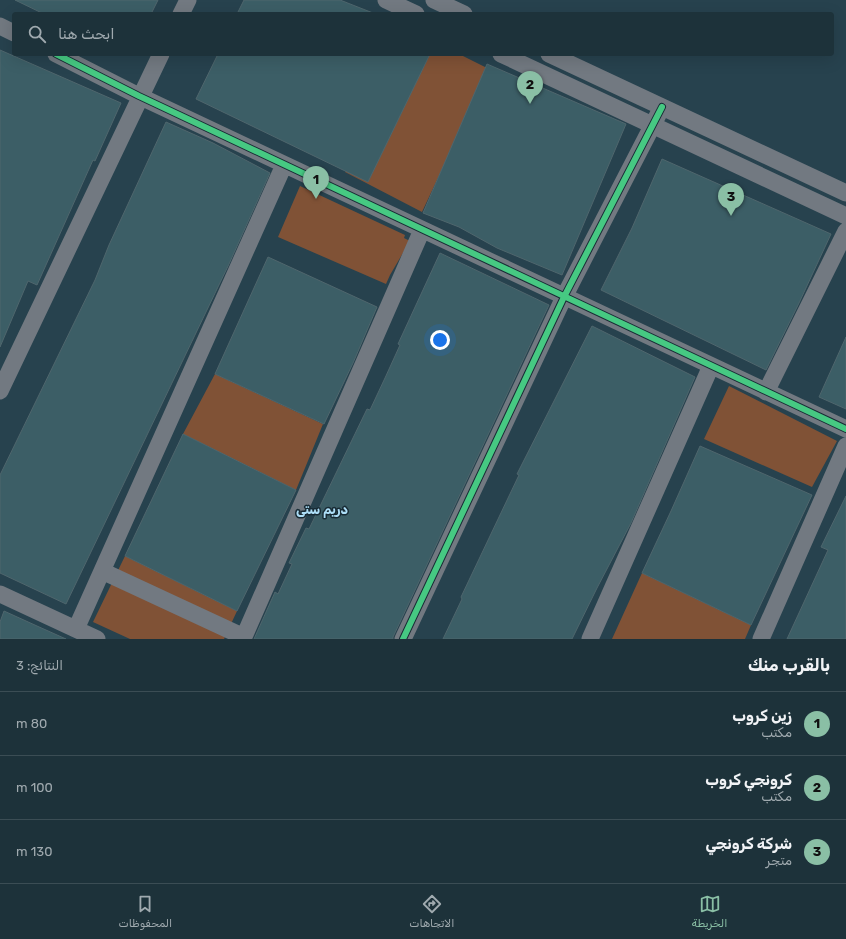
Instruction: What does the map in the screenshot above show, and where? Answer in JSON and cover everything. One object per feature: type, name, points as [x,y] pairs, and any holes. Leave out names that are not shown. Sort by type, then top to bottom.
[{"type":"street","points":[[182,12],[188,0]]},
{"type":"street","points":[[386,0],[412,12]]},
{"type":"street","points":[[424,12],[429,0]]},
{"type":"street","points":[[434,0],[460,12]]},
{"type":"street","points":[[60,56],[139,96],[284,165],[846,429]]},
{"type":"street","points":[[0,391],[139,96],[160,56]]},
{"type":"street","points":[[505,56],[846,216]]},
{"type":"street","points":[[553,56],[846,193]]},
{"type":"street","points":[[403,639],[564,297],[662,107]]},
{"type":"street","points":[[76,629],[284,165]]},
{"type":"street","points":[[102,571],[244,638],[422,230]]},
{"type":"street","points":[[766,392],[846,231]]},
{"type":"street","points":[[590,639],[711,366]]},
{"type":"street","points":[[761,639],[846,446]]},
{"type":"street","points":[[0,594],[97,639]]},
{"type":"shaded area","points":[[408,56],[463,56],[489,69],[422,212],[345,172]]},
{"type":"shaded area","points":[[300,186],[405,235],[404,238],[410,241],[386,284],[278,237]]},
{"type":"shaded area","points":[[215,374],[323,424],[296,490],[183,434]]},
{"type":"shaded area","points":[[729,386],[837,441],[812,487],[704,439]]},
{"type":"shaded area","points":[[125,556],[237,611],[224,639],[130,639],[93,622]]},
{"type":"shaded area","points":[[642,573],[751,625],[745,639],[612,639]]},
{"type":"building","points":[[15,0],[158,0],[152,12],[40,12]]},
{"type":"building","points":[[244,0],[340,0],[370,12],[238,12]]},
{"type":"building","points":[[0,50],[121,103],[95,161],[93,160],[37,285],[28,281],[0,347]]},
{"type":"building","points":[[217,56],[429,56],[368,182],[196,99]]},
{"type":"building","points":[[487,64],[626,124],[562,275],[497,248],[459,227],[423,213]]},
{"type":"building","points":[[166,122],[213,143],[270,173],[229,264],[66,604],[0,573],[0,475],[95,280],[109,245]]},
{"type":"building","points":[[662,159],[831,234],[766,370],[601,290],[632,228]]},
{"type":"building","points":[[440,253],[549,305],[393,639],[254,639],[275,592],[278,594],[292,564],[289,563],[306,528],[309,529],[367,409],[370,410],[400,345],[398,344]]},
{"type":"building","points":[[268,257],[377,307],[353,363],[324,424],[215,374]]},
{"type":"building","points":[[592,326],[695,377],[631,523],[572,639],[443,639],[462,599],[461,597],[519,475],[517,474]]},
{"type":"building","points":[[846,337],[846,409],[819,397]]},
{"type":"building","points":[[183,434],[296,490],[237,611],[125,556]]},
{"type":"building","points":[[700,446],[812,495],[751,625],[642,573]]},
{"type":"building","points":[[846,496],[846,639],[787,639],[828,550],[821,547]]},
{"type":"building","points":[[4,611],[66,639],[0,639],[0,622]]},
{"type":"cycle path","points":[[60,56],[139,96],[846,429]]},
{"type":"cycle path","points":[[403,639],[564,297],[662,107]]},
{"type":"place","name":"كرونجي كروب","points":[[530,104]]},
{"type":"place","name":"زين كروب","points":[[316,199]]},
{"type":"place","name":"شركة كرونجي","points":[[731,216]]},
{"type":"district","name":"دریم ستی","points":[[322,509]]}]
